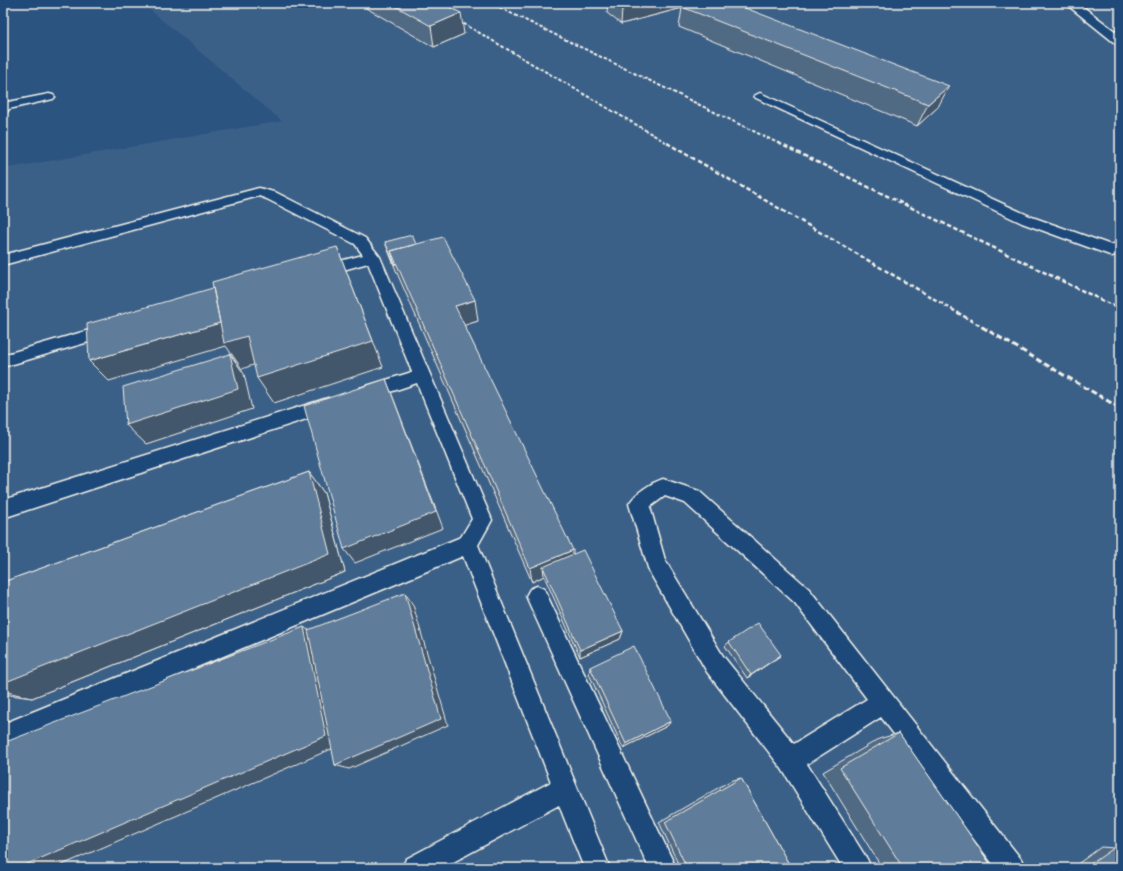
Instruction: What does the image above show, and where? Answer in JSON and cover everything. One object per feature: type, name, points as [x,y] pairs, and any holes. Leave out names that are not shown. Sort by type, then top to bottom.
[{"type":"street","points":[[1071,3],[1120,41]]},
{"type":"lane","points":[[760,96],[1027,220],[1112,251],[1120,246]]},
{"type":"lane","points":[[3,110],[3,107],[49,97]]},
{"type":"lane","points":[[3,260],[259,192],[272,196],[360,241],[373,257],[482,520],[468,544],[3,736]]},
{"type":"lane","points":[[305,276],[373,257]]},
{"type":"lane","points":[[3,360],[124,327]]},
{"type":"lane","points":[[3,509],[422,376]]},
{"type":"lane","points":[[858,868],[791,760],[715,664],[656,564],[639,504],[663,487],[692,497],[802,596],[1012,868]]},
{"type":"lane","points":[[468,544],[597,868]]},
{"type":"lane","points":[[537,596],[663,868]]},
{"type":"lane","points":[[791,760],[884,702]]},
{"type":"lane","points":[[415,868],[565,788]]},
{"type":"shaded area","points":[[142,3],[1120,3],[1120,868],[3,868],[3,169],[282,121]]},
{"type":"building","points":[[390,3],[442,3],[461,13],[431,26]]},
{"type":"building","points":[[614,3],[648,3],[622,9]]},
{"type":"building","points":[[688,3],[732,3],[949,86],[928,104],[682,7]]},
{"type":"building","points":[[412,235],[416,244],[391,251],[395,265],[385,242]]},
{"type":"building","points":[[443,237],[475,300],[455,306],[573,550],[530,568],[391,251]]},
{"type":"building","points":[[337,247],[373,341],[257,378],[247,336],[224,343],[212,282]]},
{"type":"building","points":[[213,288],[220,323],[89,361],[87,324]]},
{"type":"building","points":[[230,354],[238,389],[126,425],[123,387]]},
{"type":"building","points":[[386,379],[436,512],[344,549],[304,406]]},
{"type":"building","points":[[309,472],[330,554],[3,683],[3,582]]},
{"type":"building","points":[[583,550],[623,631],[580,650],[543,567]]},
{"type":"building","points":[[405,593],[441,719],[335,765],[308,630]]},
{"type":"building","points":[[758,623],[781,655],[751,675],[729,642]]},
{"type":"building","points":[[304,627],[326,736],[18,868],[3,868],[3,743]]},
{"type":"building","points":[[634,646],[671,721],[626,744],[590,667]]},
{"type":"building","points":[[899,733],[993,868],[903,868],[840,768]]},
{"type":"building","points":[[741,778],[791,868],[687,868],[665,822]]},
{"type":"building","points":[[1114,848],[1120,856],[1120,868],[1085,868]]},
{"type":"railway","points":[[490,3],[780,144]]},
{"type":"railway","points":[[454,18],[669,144]]},
{"type":"railway","points":[[667,143],[984,328]]},
{"type":"railway","points":[[778,143],[1120,309]]},
{"type":"railway","points":[[982,327],[1120,408]]}]
